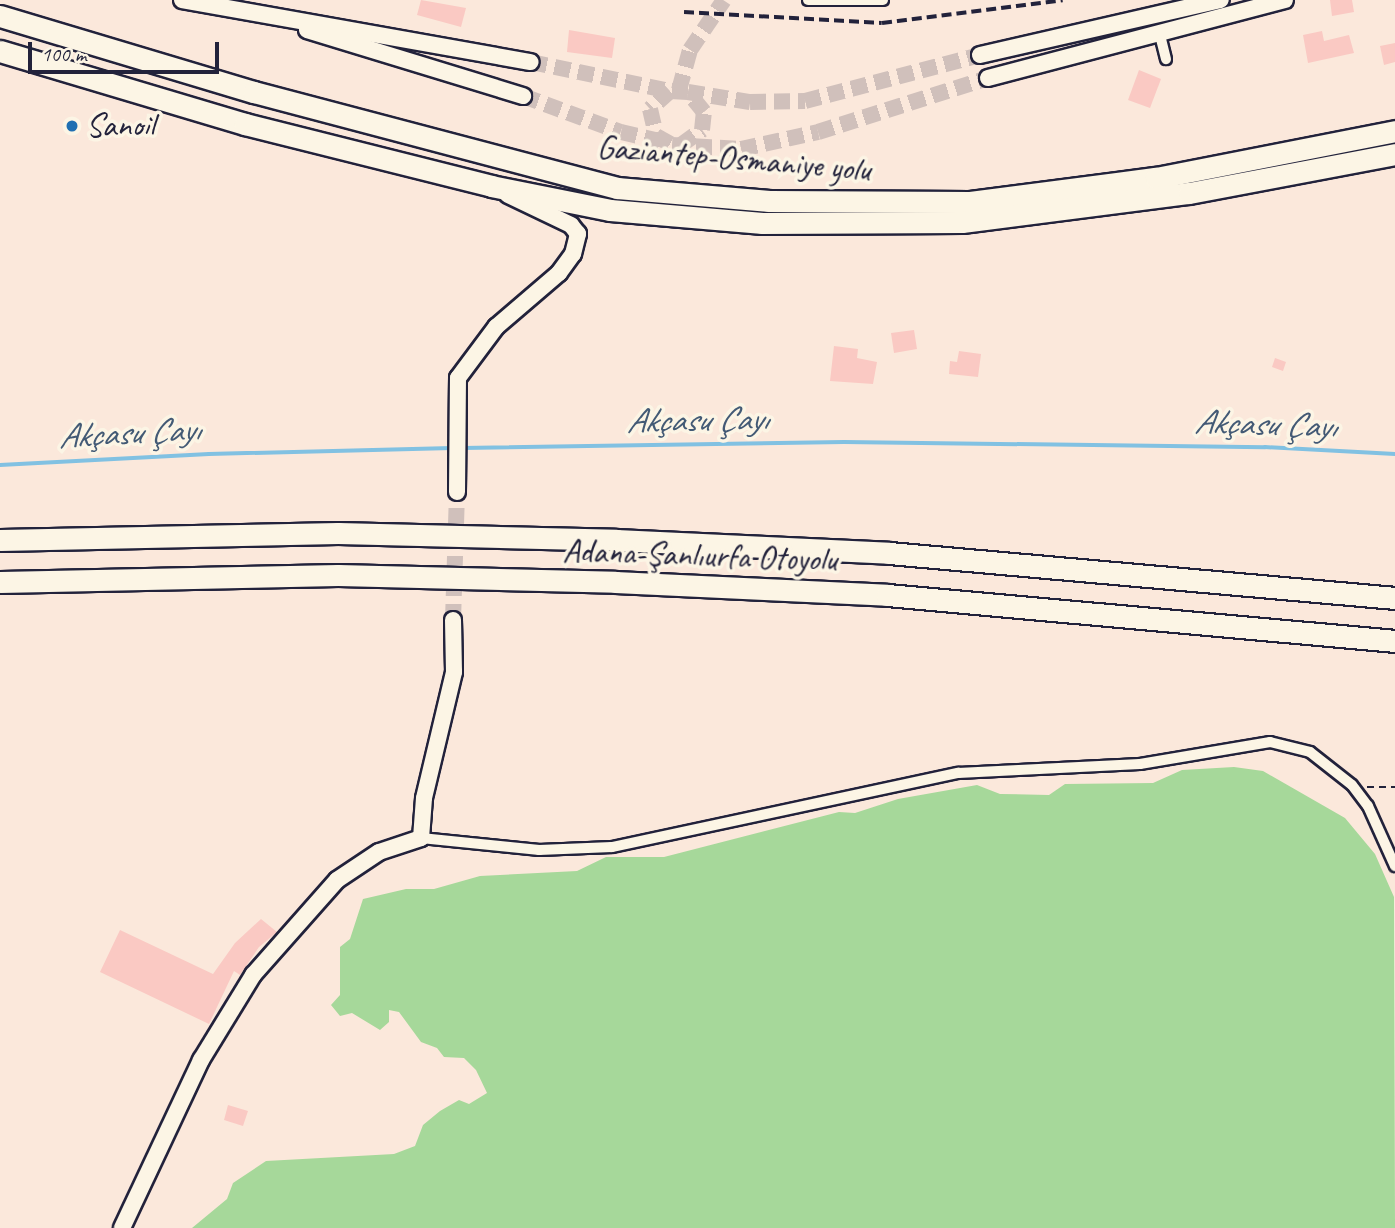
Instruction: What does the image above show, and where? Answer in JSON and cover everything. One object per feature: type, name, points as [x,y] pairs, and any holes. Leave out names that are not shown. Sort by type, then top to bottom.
[{"type":"highway","name":"Gaziantep-Osmaniye yolu","points":[[0,16],[254,92],[617,188],[864,204],[970,202],[1156,178],[1395,131]]},
{"type":"highway","name":"Gaziantep-Osmaniye yolu","points":[[0,51],[245,124],[491,186],[610,211],[762,223],[867,225],[962,222],[1189,193],[1395,154]]},
{"type":"highway","name":"Adana-Şanlıurfa Otoyolu","points":[[0,540],[338,533],[616,540],[890,553],[1395,598]]},
{"type":"highway","name":"Adana-Şanlıurfa Otoyolu","points":[[0,582],[338,575],[615,582],[887,596],[1395,641]]},
{"type":"street","points":[[182,0],[531,62]]},
{"type":"street","points":[[808,0],[883,0]]},
{"type":"street","points":[[980,55],[1221,0]]},
{"type":"street","points":[[988,78],[1159,30],[1285,0]]},
{"type":"street","points":[[254,13],[523,96]]},
{"type":"street","points":[[1159,30],[1166,59]]},
{"type":"street","points":[[457,492],[458,378],[496,327],[559,273],[573,254],[578,234],[570,225],[491,186]]},
{"type":"street","points":[[421,838],[432,765],[454,672],[453,620]]},
{"type":"street","points":[[122,1228],[201,1060],[253,975],[337,880],[379,852],[421,838],[538,850],[612,847],[958,774],[1140,764],[1256,742],[1290,743],[1310,752],[1352,785],[1368,806],[1395,866]]},
{"type":"path","points":[[1352,785],[1395,787]]},
{"type":"green space","points":[[1234,767],[1263,771],[1345,818],[1375,854],[1394,897],[1395,1228],[192,1228],[227,1199],[233,1183],[266,1161],[394,1154],[415,1146],[423,1125],[440,1111],[459,1100],[469,1104],[487,1093],[476,1070],[464,1058],[444,1057],[437,1048],[421,1042],[399,1012],[389,1010],[389,1022],[380,1030],[352,1013],[340,1016],[331,1005],[340,995],[340,947],[350,939],[363,899],[406,889],[434,889],[480,876],[577,871],[606,857],[664,857],[839,812],[855,813],[898,799],[977,785],[1000,794],[1049,795],[1065,784],[1153,783],[1182,770]]},
{"type":"building","points":[[421,0],[466,8],[461,27],[417,15]]},
{"type":"building","points":[[1330,0],[1352,0],[1354,12],[1332,16]]},
{"type":"building","points":[[569,30],[615,38],[612,58],[567,52]]},
{"type":"building","points":[[1322,31],[1324,41],[1349,35],[1354,53],[1308,63],[1303,35]]},
{"type":"building","points":[[1395,43],[1395,62],[1384,65],[1380,46]]},
{"type":"building","points":[[1139,70],[1161,79],[1150,108],[1128,100]]},
{"type":"building","points":[[914,330],[917,349],[894,353],[891,333]]},
{"type":"building","points":[[834,346],[858,349],[857,358],[877,362],[873,384],[830,381]]},
{"type":"building","points":[[959,351],[981,354],[978,377],[949,374],[950,361],[957,362]]},
{"type":"building","points":[[1275,358],[1286,362],[1283,371],[1272,367]]},
{"type":"building","points":[[261,919],[277,932],[259,947],[240,975],[234,971],[209,1024],[100,972],[120,930],[213,974],[235,943]]},
{"type":"building","points":[[228,1105],[248,1111],[243,1126],[224,1120]]},
{"type":"waterway","name":"Akçasu Çayı","points":[[463,448],[844,442],[1265,447],[1395,454]]},
{"type":"waterway","name":"Akçasu Çayı","points":[[0,465],[209,454],[452,448]]},
{"type":"tunnel","points":[[679,90],[690,50],[724,0]]},
{"type":"tunnel","points":[[688,92],[750,102],[805,101],[980,55]]},
{"type":"tunnel","points":[[531,62],[670,91]]},
{"type":"tunnel","points":[[681,145],[702,130],[704,112],[688,92],[670,91],[650,109],[656,136],[672,145],[741,149],[818,132],[988,78]]},
{"type":"tunnel","points":[[523,96],[621,132],[664,142]]},
{"type":"tunnel","points":[[453,620],[457,492]]},
{"type":"railway","points":[[684,12],[882,23],[1063,0]]},
{"type":"place","name":"Sanoil","points":[[72,126]]}]
